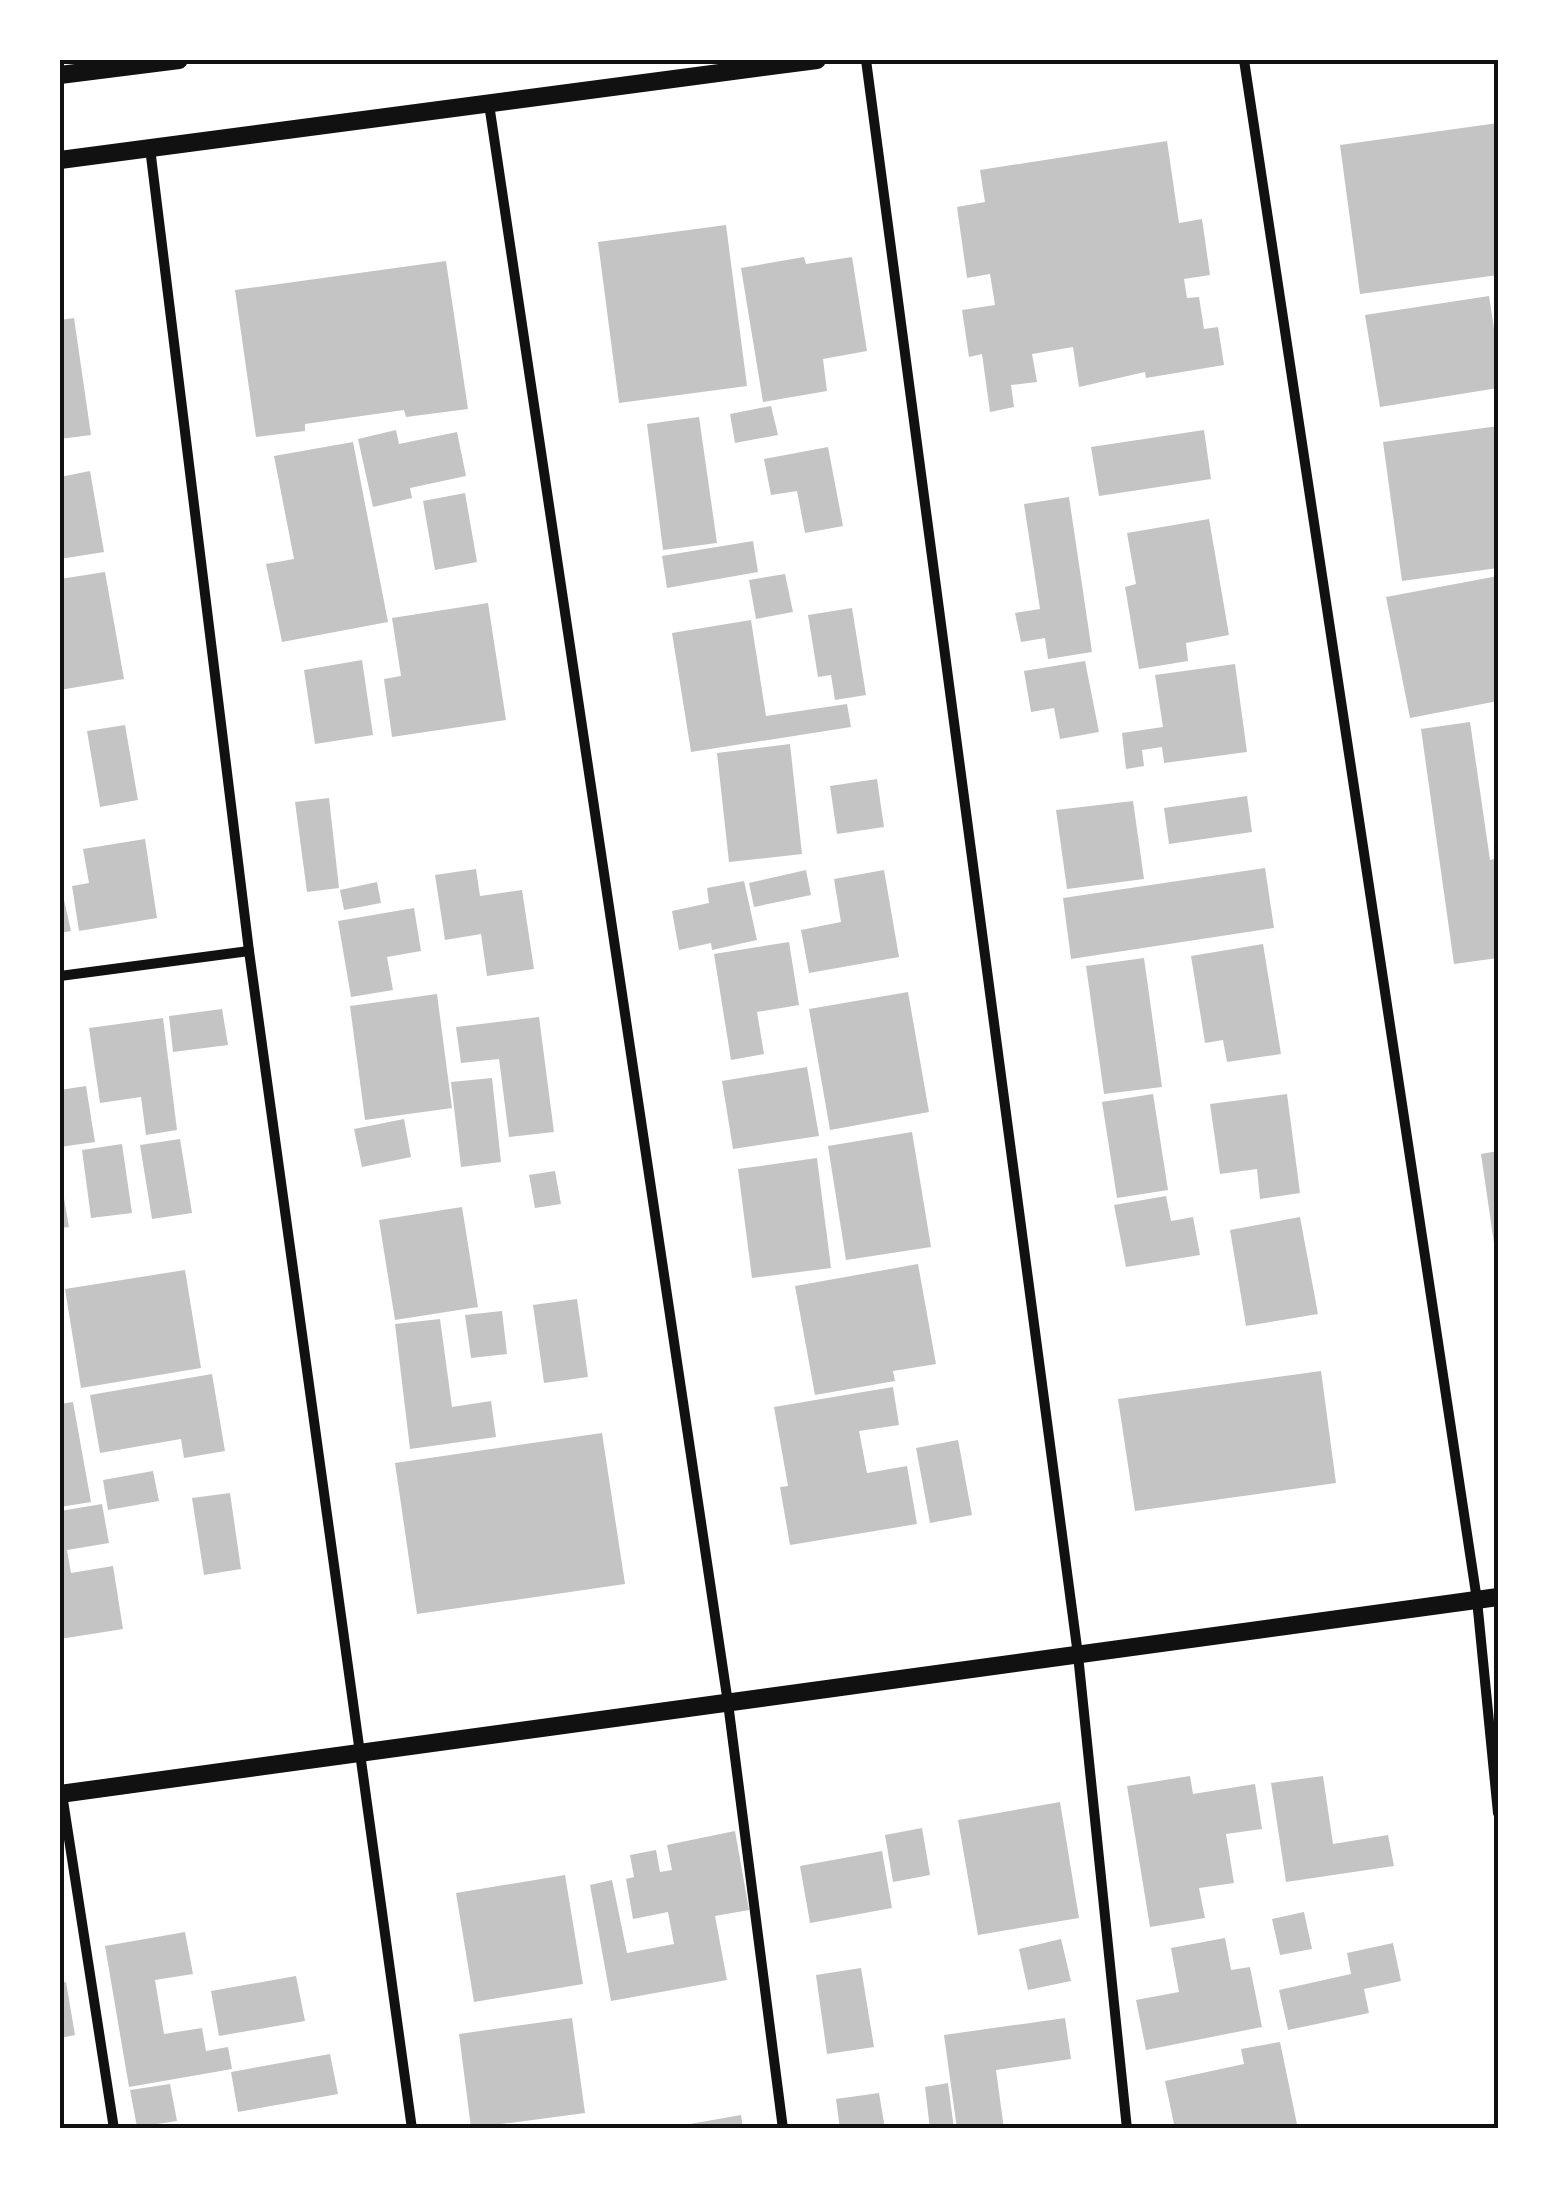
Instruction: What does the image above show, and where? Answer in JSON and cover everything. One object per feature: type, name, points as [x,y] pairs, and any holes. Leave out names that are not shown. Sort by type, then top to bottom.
[{"type":"street","points":[[60,75],[179,60]]},
{"type":"street","points":[[60,160],[817,60]]},
{"type":"street","points":[[866,60],[1078,1655],[1127,2129]]},
{"type":"street","points":[[1244,60],[1477,1600],[1498,1812]]},
{"type":"street","points":[[489,104],[728,1703],[784,2129]]},
{"type":"street","points":[[150,148],[249,950],[412,2129]]},
{"type":"street","points":[[60,976],[249,950]]},
{"type":"street","points":[[114,2129],[61,1794],[1498,1598]]},
{"type":"building","points":[[1498,123],[1498,275],[1360,294],[1340,145]]},
{"type":"building","points":[[1167,141],[1179,223],[1202,219],[1210,275],[1184,279],[1187,298],[1199,297],[1204,329],[1218,327],[1224,365],[1146,378],[1145,372],[1079,387],[1073,347],[1032,354],[1037,382],[1011,385],[1014,407],[990,412],[982,354],[969,357],[962,310],[995,305],[990,274],[967,278],[957,207],[985,202],[980,170]]},
{"type":"building","points":[[726,225],[747,386],[619,403],[598,242]]},
{"type":"building","points":[[804,257],[806,264],[852,257],[867,351],[823,359],[827,391],[763,402],[741,268]]},
{"type":"building","points":[[446,261],[468,409],[406,417],[404,410],[305,424],[305,431],[256,437],[235,290]]},
{"type":"building","points":[[1489,296],[1498,354],[1498,388],[1380,407],[1365,315]]},
{"type":"building","points":[[74,318],[91,435],[60,439],[60,320]]},
{"type":"building","points":[[771,406],[778,435],[735,443],[730,414]]},
{"type":"building","points":[[699,417],[717,543],[663,550],[647,424]]},
{"type":"building","points":[[1498,426],[1498,568],[1402,581],[1383,442]]},
{"type":"building","points":[[396,430],[399,444],[457,432],[466,476],[410,488],[412,498],[373,507],[358,439]]},
{"type":"building","points":[[1204,430],[1211,479],[1099,496],[1091,447]]},
{"type":"building","points":[[353,442],[388,622],[282,642],[266,564],[294,559],[274,456]]},
{"type":"building","points":[[828,447],[843,526],[805,533],[797,491],[771,495],[764,459]]},
{"type":"building","points":[[90,471],[104,552],[60,559],[60,477]]},
{"type":"building","points":[[465,493],[477,562],[435,570],[423,501]]},
{"type":"building","points":[[1069,497],[1092,652],[1048,659],[1045,638],[1021,642],[1015,613],[1040,609],[1024,504]]},
{"type":"building","points":[[1209,519],[1229,635],[1186,643],[1188,661],[1139,669],[1125,587],[1136,584],[1127,533]]},
{"type":"building","points":[[753,541],[758,572],[667,588],[662,556]]},
{"type":"building","points":[[105,572],[124,679],[60,690],[60,579]]},
{"type":"building","points":[[785,574],[793,612],[756,619],[749,580]]},
{"type":"building","points":[[1498,576],[1498,701],[1410,718],[1386,597]]},
{"type":"building","points":[[488,603],[506,720],[392,737],[384,679],[401,676],[392,618]]},
{"type":"building","points":[[852,608],[866,695],[835,700],[831,675],[818,677],[808,615]]},
{"type":"building","points":[[751,620],[766,716],[847,704],[851,727],[691,752],[672,633]]},
{"type":"building","points":[[362,660],[373,735],[315,744],[304,670]]},
{"type":"building","points":[[1085,661],[1099,732],[1060,739],[1054,708],[1031,712],[1024,671]]},
{"type":"building","points":[[1235,664],[1247,752],[1164,763],[1162,747],[1142,750],[1144,766],[1126,769],[1122,733],[1163,727],[1155,675]]},
{"type":"building","points":[[1470,722],[1490,860],[1498,858],[1498,958],[1454,964],[1421,729]]},
{"type":"building","points":[[125,725],[138,800],[100,807],[87,731]]},
{"type":"building","points":[[790,744],[802,854],[729,862],[717,753]]},
{"type":"building","points":[[877,779],[884,827],[837,834],[830,786]]},
{"type":"building","points":[[1247,796],[1252,832],[1169,844],[1164,808]]},
{"type":"building","points":[[329,798],[339,888],[307,892],[295,802]]},
{"type":"building","points":[[1133,801],[1144,879],[1067,889],[1056,810]]},
{"type":"building","points":[[145,839],[157,918],[79,931],[72,886],[89,883],[83,849]]},
{"type":"building","points":[[1265,868],[1274,928],[1071,959],[1063,898]]},
{"type":"building","points":[[476,869],[480,896],[522,890],[534,969],[487,976],[481,934],[445,940],[435,875]]},
{"type":"building","points":[[806,870],[811,895],[754,907],[749,883]]},
{"type":"building","points":[[884,870],[899,957],[809,973],[801,930],[841,922],[834,879]]},
{"type":"building","points":[[744,881],[757,940],[712,950],[711,943],[679,950],[672,911],[709,903],[707,888]]},
{"type":"building","points":[[60,882],[71,931],[60,933]]},
{"type":"building","points":[[377,882],[381,903],[344,910],[340,890]]},
{"type":"building","points":[[414,908],[421,951],[387,957],[393,990],[351,997],[338,921]]},
{"type":"building","points":[[789,942],[799,1005],[757,1012],[764,1054],[731,1060],[714,954]]},
{"type":"building","points":[[1263,944],[1281,1054],[1227,1062],[1223,1040],[1205,1043],[1191,956]]},
{"type":"building","points":[[1144,958],[1162,1087],[1104,1094],[1086,966]]},
{"type":"building","points":[[908,992],[929,1112],[830,1130],[809,1009]]},
{"type":"building","points":[[437,994],[452,1108],[365,1120],[350,1006]]},
{"type":"building","points":[[222,1009],[228,1045],[173,1052],[169,1016]]},
{"type":"building","points":[[539,1017],[554,1132],[509,1137],[499,1059],[461,1063],[456,1027]]},
{"type":"building","points":[[163,1018],[177,1130],[146,1135],[141,1097],[100,1103],[89,1028]]},
{"type":"building","points":[[807,1067],[819,1136],[733,1149],[722,1081]]},
{"type":"building","points":[[492,1078],[501,1162],[461,1167],[451,1082]]},
{"type":"building","points":[[86,1086],[95,1142],[60,1147],[60,1090]]},
{"type":"building","points":[[1153,1094],[1168,1190],[1117,1198],[1102,1102]]},
{"type":"building","points":[[1287,1094],[1300,1193],[1260,1199],[1257,1169],[1220,1174],[1210,1104]]},
{"type":"building","points":[[404,1119],[411,1157],[362,1167],[354,1129]]},
{"type":"building","points":[[912,1132],[931,1247],[846,1260],[828,1146]]},
{"type":"building","points":[[180,1139],[192,1213],[152,1219],[140,1145]]},
{"type":"building","points":[[122,1144],[132,1213],[91,1218],[82,1150]]},
{"type":"building","points":[[1498,1151],[1498,1257],[1496,1257],[1481,1154]]},
{"type":"building","points":[[817,1158],[831,1268],[752,1278],[738,1169]]},
{"type":"building","points":[[555,1171],[561,1204],[535,1208],[529,1175]]},
{"type":"building","points":[[60,1175],[69,1227],[60,1228]]},
{"type":"building","points":[[1166,1196],[1171,1221],[1193,1217],[1200,1255],[1126,1267],[1114,1205]]},
{"type":"building","points":[[462,1207],[478,1307],[395,1320],[379,1220]]},
{"type":"building","points":[[1300,1217],[1318,1314],[1246,1326],[1230,1230]]},
{"type":"building","points":[[918,1264],[936,1364],[893,1371],[895,1381],[815,1395],[795,1286]]},
{"type":"building","points":[[185,1270],[201,1368],[81,1388],[65,1289]]},
{"type":"building","points":[[577,1299],[588,1377],[544,1383],[533,1305]]},
{"type":"building","points":[[502,1311],[507,1354],[471,1358],[465,1315]]},
{"type":"building","points":[[440,1319],[452,1407],[491,1401],[496,1437],[410,1449],[395,1324]]},
{"type":"building","points":[[1321,1371],[1336,1483],[1135,1511],[1118,1399]]},
{"type":"building","points":[[212,1374],[225,1451],[184,1458],[181,1439],[100,1453],[90,1395]]},
{"type":"building","points":[[893,1387],[899,1425],[859,1431],[867,1473],[907,1466],[917,1524],[790,1545],[780,1487],[788,1486],[774,1407]]},
{"type":"building","points":[[73,1402],[91,1502],[60,1507],[60,1404]]},
{"type":"building","points":[[602,1433],[625,1584],[417,1614],[395,1463]]},
{"type":"building","points":[[958,1440],[972,1515],[930,1523],[916,1448]]},
{"type":"building","points":[[153,1471],[159,1501],[108,1510],[103,1480]]},
{"type":"building","points":[[230,1493],[241,1569],[204,1575],[192,1498]]},
{"type":"building","points":[[102,1504],[109,1543],[67,1550],[71,1573],[113,1566],[123,1629],[60,1639],[60,1511]]},
{"type":"building","points":[[1190,1776],[1193,1794],[1255,1784],[1262,1829],[1226,1834],[1234,1883],[1199,1888],[1205,1918],[1150,1927],[1127,1786]]},
{"type":"building","points":[[1323,1776],[1333,1844],[1388,1835],[1394,1866],[1286,1882],[1271,1783]]},
{"type":"building","points":[[1060,1802],[1079,1918],[978,1935],[958,1820]]},
{"type":"building","points":[[922,1828],[930,1875],[893,1882],[885,1835]]},
{"type":"building","points":[[735,1831],[749,1910],[715,1916],[727,1980],[611,2001],[590,1885],[612,1880],[627,1953],[674,1944],[668,1912],[633,1919],[626,1879],[634,1877],[630,1855],[656,1850],[660,1872],[672,1870],[667,1845]]},
{"type":"building","points":[[882,1851],[892,1908],[810,1923],[800,1866]]},
{"type":"building","points":[[565,1875],[583,1984],[474,2002],[456,1893]]},
{"type":"building","points":[[1304,1912],[1312,1949],[1280,1955],[1272,1919]]},
{"type":"building","points":[[185,1932],[193,1974],[155,1980],[164,2034],[202,2028],[206,2051],[228,2047],[232,2069],[129,2087],[105,1946]]},
{"type":"building","points":[[1225,1938],[1231,1970],[1250,1967],[1262,2027],[1146,2050],[1136,2000],[1179,1992],[1171,1948]]},
{"type":"building","points":[[1061,1939],[1071,1981],[1028,1990],[1019,1949]]},
{"type":"building","points":[[1393,1943],[1401,1981],[1364,1989],[1369,2013],[1288,2030],[1279,1990],[1351,1974],[1347,1953]]},
{"type":"building","points":[[861,1968],[874,2047],[827,2054],[816,1975]]},
{"type":"building","points":[[296,1976],[305,2021],[219,2036],[211,1991]]},
{"type":"building","points":[[66,1982],[75,2035],[60,2038],[60,1983]]},
{"type":"building","points":[[572,2018],[585,2113],[471,2128],[459,2034]]},
{"type":"building","points":[[1065,2018],[1071,2059],[996,2070],[1004,2129],[957,2129],[944,2035]]},
{"type":"building","points":[[1280,2042],[1298,2129],[1175,2129],[1165,2081],[1244,2064],[1241,2049]]},
{"type":"building","points":[[330,2054],[338,2094],[238,2112],[231,2072]]},
{"type":"building","points":[[948,2083],[954,2129],[930,2129],[925,2087]]},
{"type":"building","points":[[170,2084],[177,2121],[137,2127],[130,2090]]},
{"type":"building","points":[[879,2093],[885,2129],[840,2129],[836,2099]]},
{"type":"building","points":[[741,2115],[743,2129],[685,2129],[684,2125]]}]
